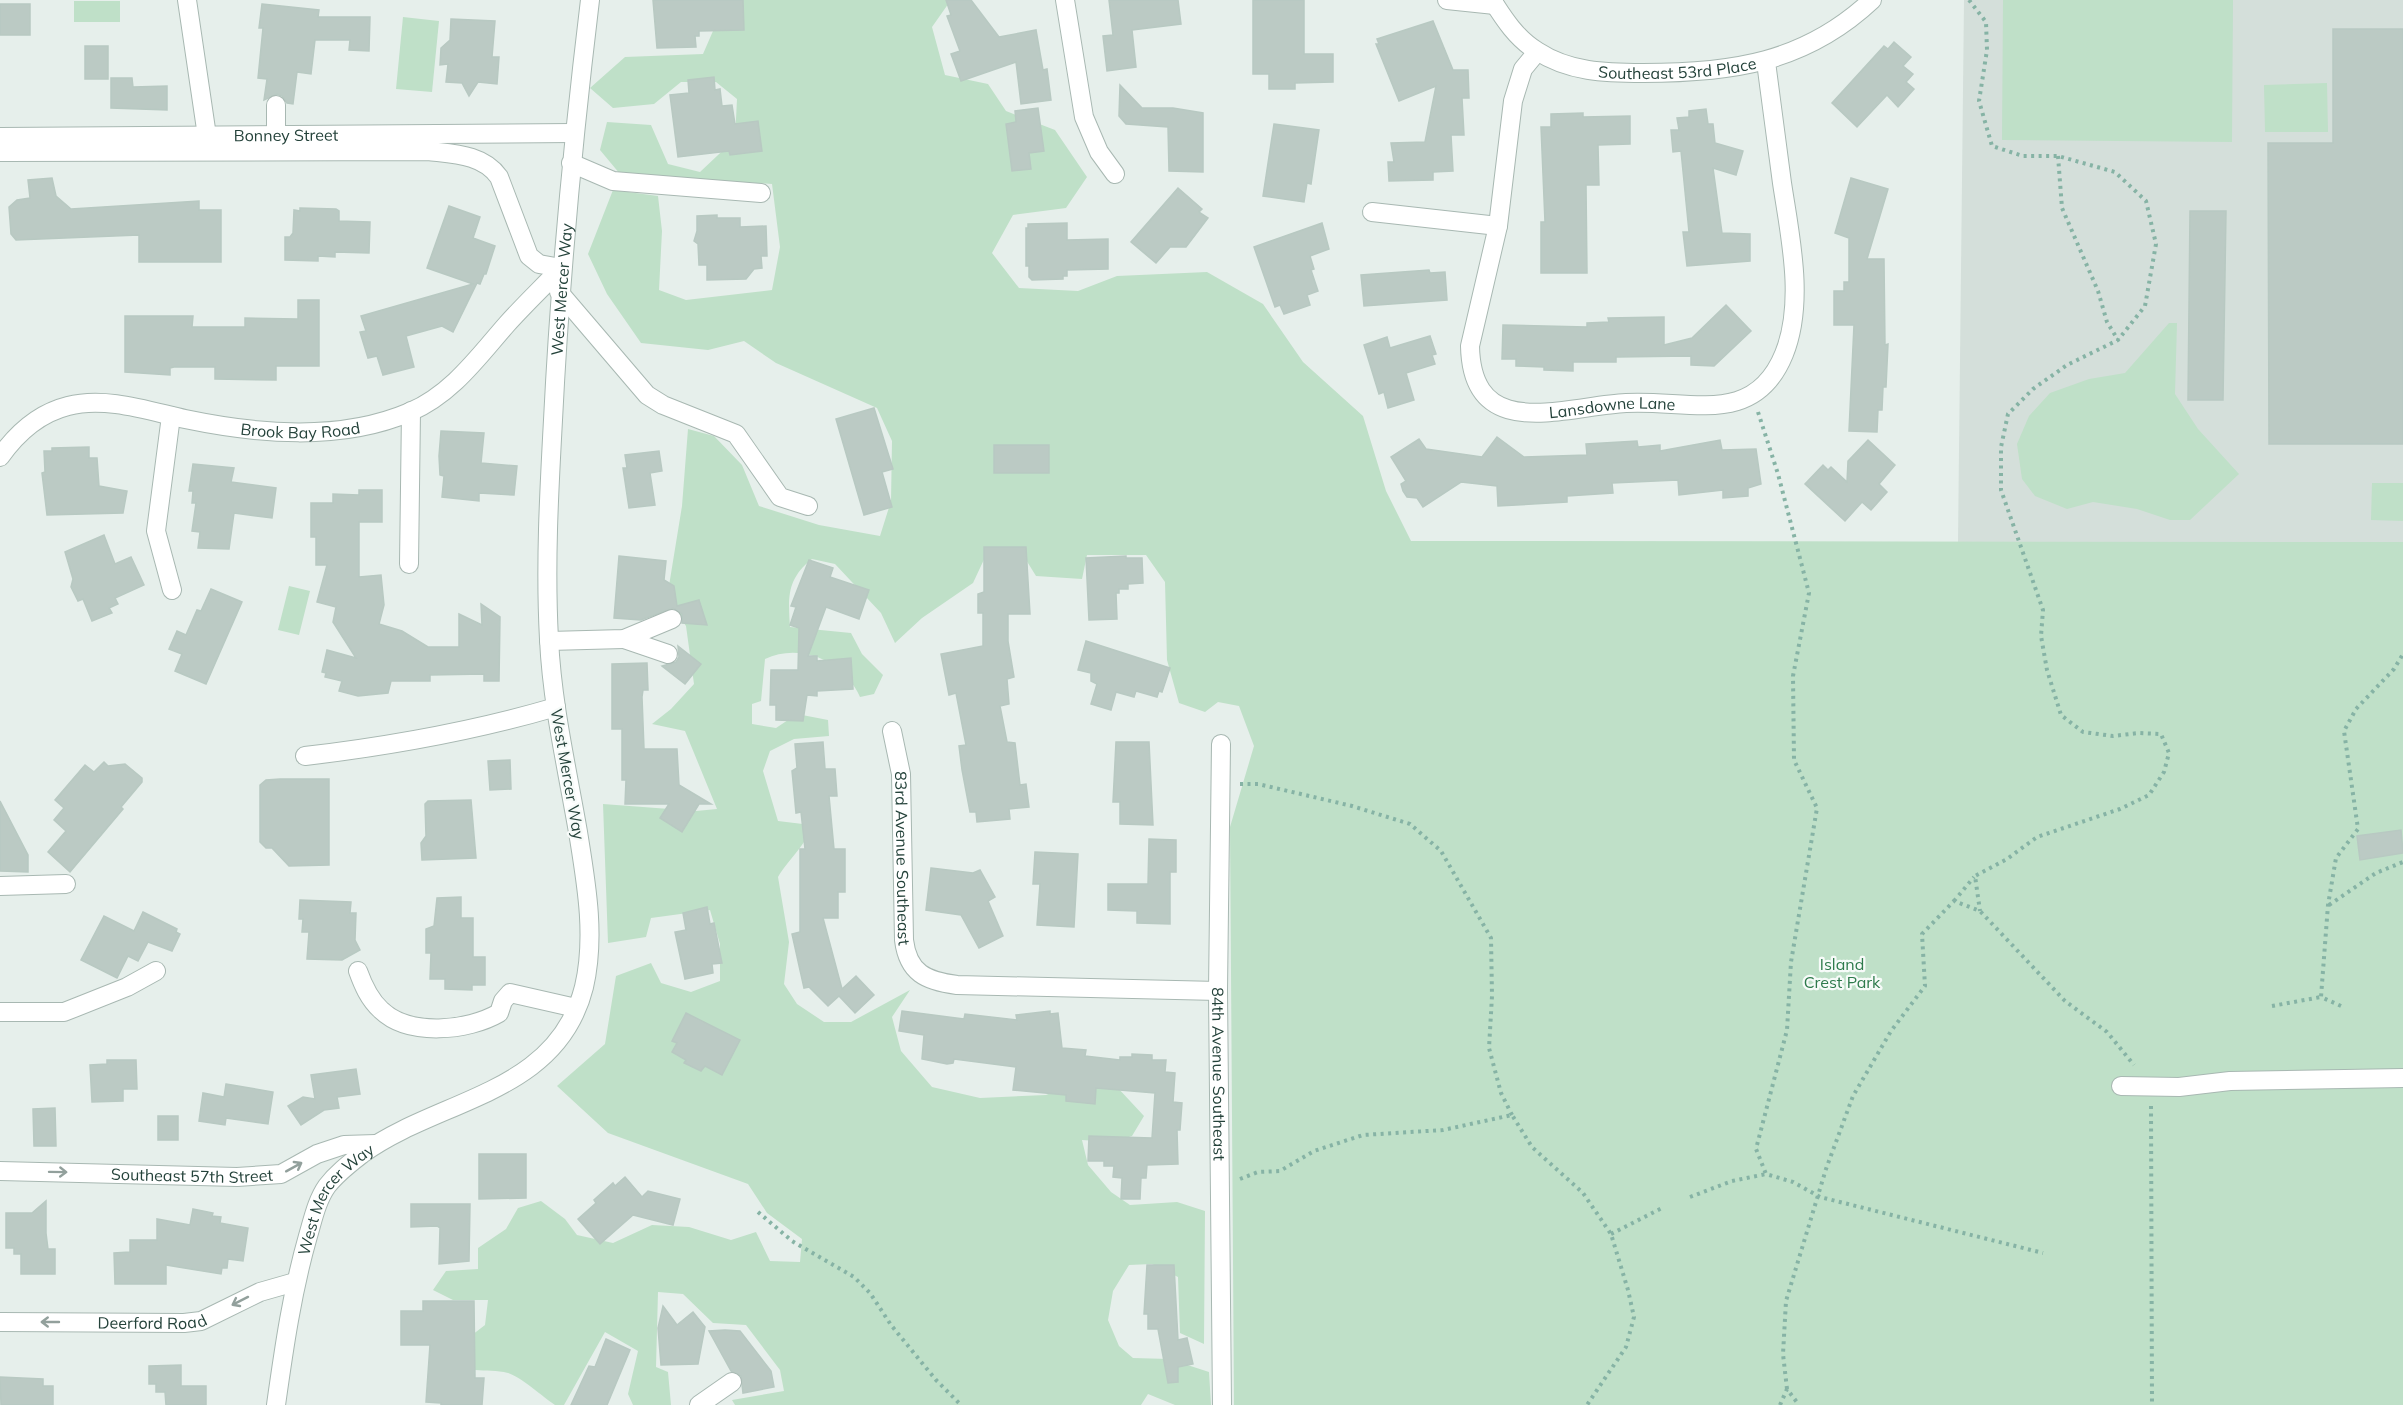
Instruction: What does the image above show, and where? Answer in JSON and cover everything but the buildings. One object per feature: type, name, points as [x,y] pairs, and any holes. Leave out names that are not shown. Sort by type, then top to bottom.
[{"type":"street","points":[[188,0],[207,136]]},
{"type":"street","name":"West Mercer Way","points":[[276,1405],[295,1282],[315,1209],[326,1187],[343,1168],[376,1144],[532,1068],[555,1046],[576,1008],[584,987],[590,923],[584,869],[556,707],[549,642],[547,554],[559,292],[574,133],[590,0]]},
{"type":"street","points":[[1065,0],[1084,117],[1100,152],[1115,174]]},
{"type":"street","points":[[1447,0],[1493,2]]},
{"type":"street","name":"Southeast 53rd Place","points":[[1493,2],[1523,41],[1537,52],[1570,67],[1600,73],[1699,73],[1766,62],[1818,40],[1852,19],[1872,0]]},
{"type":"street","name":"Lansdowne Lane","points":[[1537,52],[1522,69],[1513,101],[1498,226],[1470,346],[1470,364],[1475,382],[1486,396],[1502,406],[1528,415],[1626,403],[1704,406],[1733,404],[1771,381],[1785,352],[1792,319],[1794,279],[1766,62]]},
{"type":"street","points":[[276,105],[276,135]]},
{"type":"street","name":"Bonney Street","points":[[0,137],[574,133]]},
{"type":"street","points":[[0,152],[428,151],[469,156],[493,168],[499,177],[529,256],[538,264],[561,268]]},
{"type":"street","points":[[571,163],[613,181],[761,193]]},
{"type":"street","points":[[1372,212],[1498,226]]},
{"type":"street","name":"Brook Bay Road","points":[[0,457],[22,430],[51,411],[70,405],[95,403],[126,406],[171,416],[262,430],[299,432],[338,430],[411,411],[443,392],[474,364],[561,268]]},
{"type":"street","points":[[559,292],[647,395],[663,405],[736,434],[780,497],[808,506]]},
{"type":"street","points":[[409,564],[411,411]]},
{"type":"street","points":[[171,416],[156,531],[172,590]]},
{"type":"street","points":[[549,642],[624,639],[672,619]]},
{"type":"street","points":[[624,639],[668,654]]},
{"type":"street","points":[[305,756],[378,748],[500,723],[556,707]]},
{"type":"street","name":"83rd Avenue Southeast","points":[[892,731],[901,774],[906,959],[923,976],[936,982],[957,985],[1218,991]]},
{"type":"street","name":"84th Avenue Southeast","points":[[1221,744],[1218,991],[1222,1405]]},
{"type":"street","points":[[0,886],[66,884]]},
{"type":"street","points":[[0,1011],[64,1012],[127,987],[156,970]]},
{"type":"street","points":[[358,971],[367,993],[382,1012],[423,1028],[459,1025],[490,1018],[499,1013],[503,1001],[510,993],[576,1008]]},
{"type":"street","points":[[2121,1086],[2230,1081],[2403,1078]]},
{"type":"street","name":"Southeast 57th Street","points":[[0,1171],[237,1177],[281,1174],[317,1154],[344,1144],[376,1144]]},
{"type":"street","name":"Deerford Road","points":[[0,1322],[184,1323],[201,1321],[260,1292],[295,1282]]},
{"type":"street","points":[[699,1405],[732,1382]]},
{"type":"path","points":[[1780,1405],[1787,1389],[1783,1354],[1786,1301],[1798,1255],[1820,1197],[1826,1168],[1853,1096],[1892,1031],[1925,986],[1922,934],[1975,876],[2007,859],[2037,837],[2120,809],[2149,795],[2164,772],[2169,753],[2161,734],[2139,732],[2113,736],[2083,732],[2061,715],[2047,670],[2041,636],[2043,609],[2001,490],[2001,447],[2008,414],[2033,389],[2067,365],[2118,339],[2145,306],[2151,283],[2156,244],[2146,201],[2115,172],[2058,156],[2023,156],[1992,146],[1979,101],[1987,50],[1986,22],[1969,0]]},
{"type":"path","points":[[2058,156],[2062,208],[2077,240],[2108,322],[2118,339]]},
{"type":"path","points":[[1752,394],[1781,484],[1809,593],[1793,676],[1794,760],[1817,808],[1813,819],[1814,833],[1802,889],[1791,962],[1787,1030],[1756,1149],[1766,1174]]},
{"type":"path","points":[[2321,997],[2328,905],[2336,858],[2358,829],[2344,731],[2356,709],[2394,669],[2403,654]]},
{"type":"path","points":[[1221,783],[1258,784],[1352,806],[1410,824],[1441,851],[1491,938],[1492,996],[1489,1048],[1501,1093],[1532,1147],[1583,1193],[1611,1234],[1634,1317],[1626,1347],[1587,1405]]},
{"type":"path","points":[[2328,905],[2376,873],[2403,862]]},
{"type":"path","points":[[1975,876],[1980,911]]},
{"type":"path","points":[[1954,901],[1980,911],[2066,1001],[2107,1032],[2151,1086],[2152,1405]]},
{"type":"path","points":[[2272,1006],[2321,997],[2341,1006]]},
{"type":"path","points":[[1220,1186],[1258,1172],[1280,1171],[1314,1151],[1364,1135],[1443,1130],[1512,1115]]},
{"type":"path","points":[[1690,1197],[1732,1181],[1766,1174],[1793,1182],[1820,1197],[2043,1253]]},
{"type":"path","points":[[1611,1234],[1664,1207]]},
{"type":"path","points":[[758,1212],[792,1241],[854,1277],[870,1293],[891,1325],[936,1380],[961,1405]]},
{"type":"path","points":[[1787,1389],[1799,1405]]},
{"type":"shaded area","points":[[1964,0],[2403,0],[2403,542],[1958,542]]},
{"type":"green space","name":"Island Crest Park","points":[[742,0],[951,0],[932,27],[945,75],[988,84],[1006,111],[1055,130],[1087,177],[1066,208],[1013,215],[992,253],[1019,288],[1078,291],[1117,276],[1207,272],[1263,304],[1303,362],[1363,416],[1386,491],[1411,541],[2403,542],[2403,1405],[1234,1405],[1230,827],[1254,746],[1239,706],[1218,702],[1205,712],[1179,703],[1167,660],[1165,582],[1146,555],[1087,555],[1082,579],[1036,576],[1023,555],[987,553],[973,583],[922,618],[895,643],[881,613],[835,564],[812,559],[798,574],[791,589],[790,627],[851,633],[862,654],[883,675],[874,694],[860,697],[844,673],[820,658],[792,653],[779,654],[765,659],[761,701],[752,704],[752,724],[776,728],[797,714],[828,720],[829,736],[794,739],[770,751],[763,771],[778,821],[811,825],[806,838],[778,877],[789,942],[784,984],[797,1004],[824,1022],[851,1022],[910,990],[892,1017],[901,1051],[932,1087],[980,1098],[1046,1095],[1115,1066],[1117,1087],[1144,1116],[1132,1136],[1113,1142],[1082,1140],[1088,1165],[1111,1192],[1130,1205],[1177,1202],[1205,1211],[1204,1344],[1180,1333],[1178,1277],[1152,1264],[1129,1265],[1113,1291],[1108,1320],[1119,1346],[1133,1358],[1169,1359],[1209,1372],[1211,1405],[1175,1405],[1148,1394],[1141,1405],[735,1405],[732,1400],[784,1391],[780,1370],[746,1325],[713,1323],[683,1294],[658,1292],[656,1367],[668,1372],[671,1405],[633,1405],[628,1394],[638,1351],[605,1332],[564,1405],[555,1405],[513,1375],[500,1371],[468,1368],[455,1360],[450,1352],[485,1325],[488,1300],[453,1300],[433,1290],[446,1271],[478,1269],[478,1248],[506,1229],[518,1208],[541,1201],[565,1219],[577,1235],[613,1243],[652,1225],[689,1227],[731,1240],[756,1232],[770,1261],[800,1262],[802,1239],[767,1213],[748,1184],[608,1133],[557,1086],[605,1044],[616,976],[651,963],[661,983],[691,992],[720,981],[720,944],[710,910],[651,918],[646,937],[608,943],[603,804],[696,811],[717,809],[685,731],[652,724],[671,709],[694,684],[686,626],[667,598],[682,506],[688,429],[714,436],[742,465],[759,506],[819,525],[880,536],[891,501],[892,441],[877,408],[776,363],[744,341],[708,350],[641,343],[607,294],[588,254],[613,190],[658,196],[662,231],[659,290],[686,300],[772,290],[780,247],[772,184],[620,174],[600,150],[607,122],[651,125],[668,164],[700,172],[735,139],[737,99],[716,82],[681,82],[654,104],[613,108],[590,88],[625,57],[703,54],[723,8]]},
{"type":"green space","points":[[2003,0],[2233,0],[2232,142],[2002,140]]},
{"type":"green space","points":[[74,1],[120,1],[120,22],[74,22]]},
{"type":"green space","points":[[403,17],[439,21],[432,92],[396,89]]},
{"type":"green space","points":[[2327,83],[2328,132],[2265,132],[2264,85]]},
{"type":"green space","points":[[2169,323],[2177,323],[2175,394],[2198,429],[2239,474],[2190,520],[2170,520],[2137,509],[2093,502],[2067,509],[2035,496],[2022,479],[2017,444],[2029,416],[2050,393],[2089,379],[2125,373]]},
{"type":"green space","points":[[2372,483],[2403,483],[2403,521],[2371,520]]},
{"type":"green space","points":[[289,586],[310,591],[299,635],[278,630]]}]
